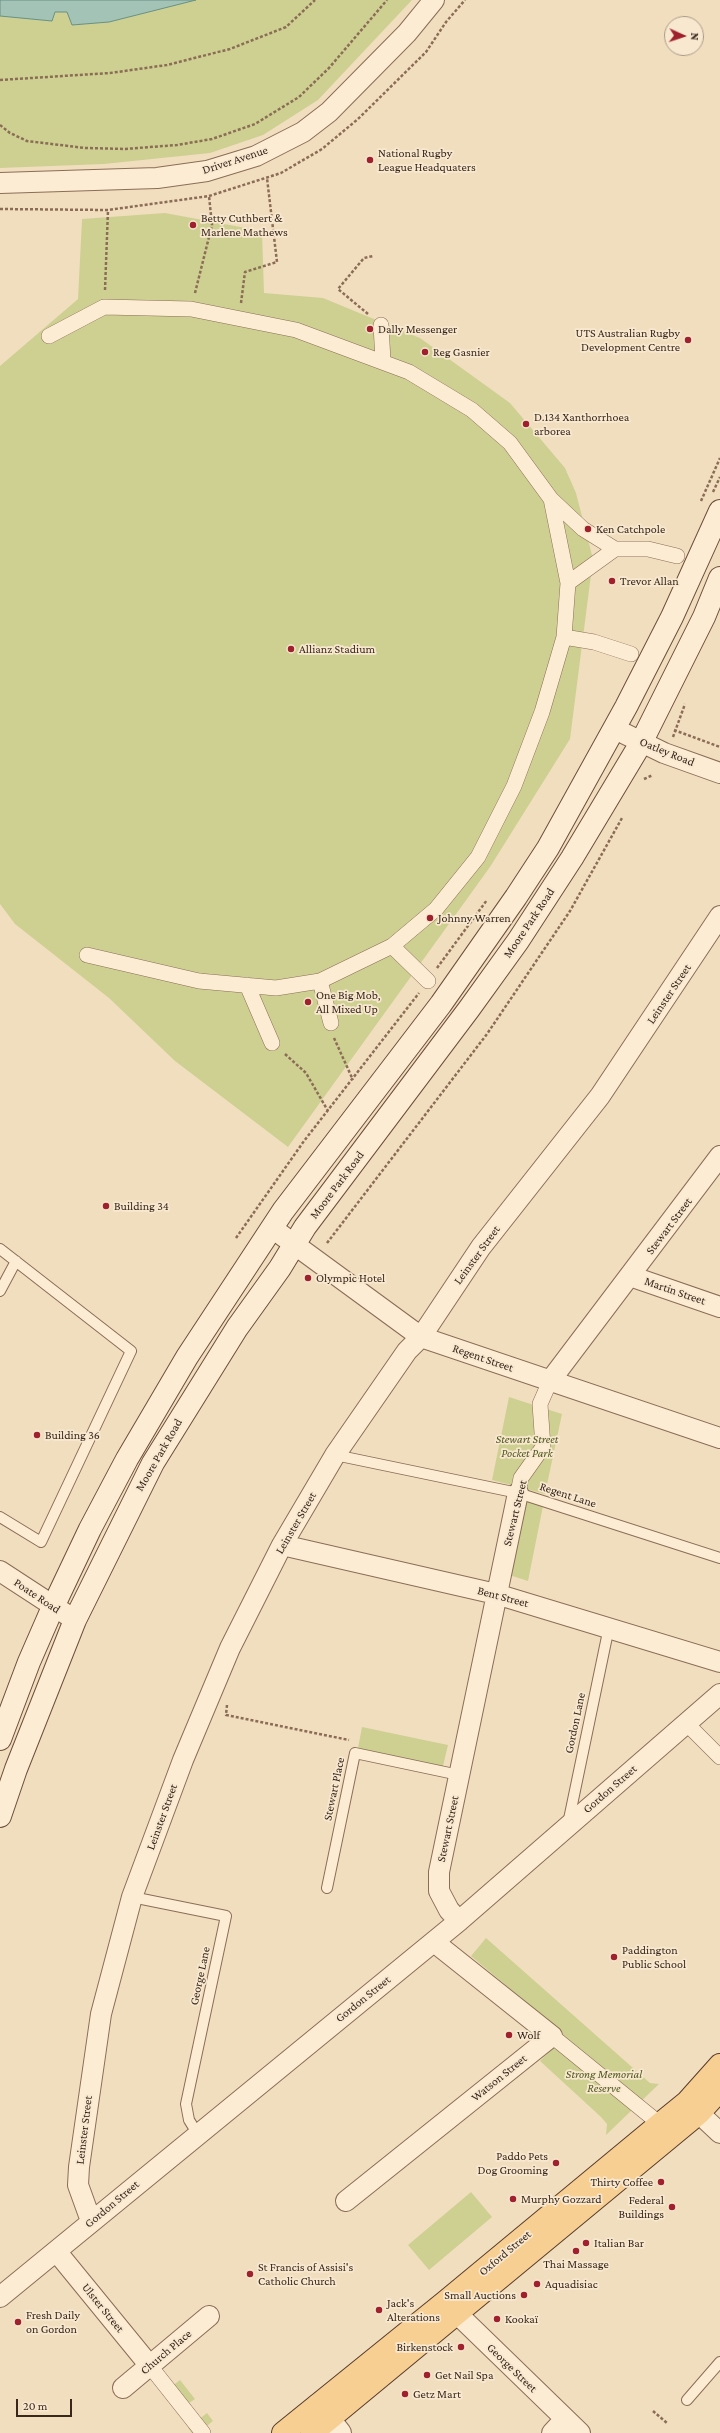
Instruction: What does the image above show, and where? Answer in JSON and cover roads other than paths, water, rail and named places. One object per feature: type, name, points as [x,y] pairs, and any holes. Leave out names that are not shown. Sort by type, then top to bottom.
[{"type":"main road","name":"Moore Park Road","points":[[0,1739],[53,1607],[90,1529],[127,1459],[187,1357],[272,1228],[441,1004],[516,897],[548,848],[615,729],[672,616],[720,511]]},
{"type":"main road","name":"Moore Park Road","points":[[0,1816],[16,1769],[75,1620],[153,1463],[237,1328],[295,1245],[310,1220],[518,941],[572,858],[642,743],[704,617],[720,578]]},
{"type":"main road","name":"Oxford Street","points":[[312,2433],[660,2124],[693,2108],[720,2065]]},
{"type":"main road","name":"Oxford Street","points":[[451,2308],[693,2108],[720,2090]]},
{"type":"main road","name":"Oxford Street","points":[[283,2433],[329,2419]]},
{"type":"street","name":"Driver Avenue","points":[[0,183],[157,178],[207,171],[256,156],[303,132],[329,112],[407,33],[434,0]]},
{"type":"street","points":[[49,336],[104,306],[191,309],[239,317],[296,330],[383,361],[409,372],[472,410],[510,443],[551,499],[583,529],[615,549],[648,549],[677,556]]},
{"type":"street","points":[[381,325],[383,361]]},
{"type":"street","points":[[87,955],[199,981],[276,988],[320,981],[392,946],[436,909],[478,857],[514,786],[542,712],[564,637],[568,583],[551,499]]},
{"type":"street","points":[[568,583],[615,549]]},
{"type":"street","points":[[564,637],[594,642],[631,654]]},
{"type":"street","name":"Oatley Road","points":[[615,729],[642,743],[720,773]]},
{"type":"street","name":"Leinster Street","points":[[91,2221],[78,2185],[79,2167],[101,2014],[132,1897],[183,1760],[230,1648],[282,1545],[335,1455],[407,1351],[421,1337],[482,1247],[600,1096],[720,916]]},
{"type":"street","points":[[392,946],[428,982]]},
{"type":"street","points":[[320,981],[331,1024]]},
{"type":"street","points":[[247,985],[272,1043]]},
{"type":"street","name":"Stewart Street","points":[[459,1920],[450,1910],[439,1891],[439,1872],[518,1493],[522,1478],[543,1447],[540,1404],[550,1381],[630,1276],[717,1166]]},
{"type":"street","name":"Regent Street","points":[[272,1228],[421,1337],[720,1438]]},
{"type":"street","name":"Martin Street","points":[[630,1276],[720,1307]]},
{"type":"street","name":"Bent Street","points":[[282,1545],[496,1594],[609,1626],[720,1662]]},
{"type":"street","name":"Poate Road","points":[[0,1571],[75,1620]]},
{"type":"street","name":"Gordon Street","points":[[0,2297],[197,2133],[434,1942],[720,1694]]},
{"type":"street","points":[[686,1723],[720,1757]]},
{"type":"street","points":[[434,1942],[660,2124]]},
{"type":"street","name":"Watson Street","points":[[346,2200],[552,2036]]},
{"type":"street","points":[[693,2108],[720,2133]]},
{"type":"street","name":"Ulster Street","points":[[56,2251],[150,2366]]},
{"type":"street","name":"George Street","points":[[451,2308],[559,2426],[580,2433]]},
{"type":"street","name":"Church Place","points":[[123,2388],[209,2316]]},
{"type":"street","points":[[150,2366],[203,2433]]},
{"type":"lane","points":[[0,1249],[131,1351],[40,1542],[0,1517]]},
{"type":"lane","points":[[0,1291],[16,1261]]},
{"type":"lane","name":"Regent Lane","points":[[335,1455],[518,1493],[720,1558]]},
{"type":"lane","name":"Gordon Lane","points":[[567,1826],[609,1626]]},
{"type":"lane","name":"Stewart Place","points":[[327,1888],[355,1753],[459,1775]]},
{"type":"lane","name":"George Lane","points":[[132,1897],[226,1916],[186,2104],[188,2120],[197,2133]]},
{"type":"lane","points":[[687,2400],[720,2362]]},
{"type":"place","name":"National Rugby League Headquaters","points":[[370,160]]},
{"type":"place","name":"Betty Cuthbert & Marlene Mathews","points":[[193,225]]},
{"type":"place","name":"Dally Messenger","points":[[370,329]]},
{"type":"place","name":"UTS Australian Rugby Development Centre","points":[[688,340]]},
{"type":"place","name":"Reg Gasnier","points":[[425,352]]},
{"type":"place","name":"D.134 Xanthorrhoea arborea","points":[[526,424]]},
{"type":"place","name":"Ken Catchpole","points":[[588,529]]},
{"type":"place","name":"Trevor Allan","points":[[612,581]]},
{"type":"place","name":"Allianz Stadium","points":[[291,649]]},
{"type":"place","name":"Johnny Warren","points":[[430,918]]},
{"type":"place","name":"One Big Mob, All Mixed Up","points":[[308,1002]]},
{"type":"place","name":"Building 34","points":[[106,1206]]},
{"type":"place","name":"Olympic Hotel","points":[[308,1278]]},
{"type":"place","name":"Building 36","points":[[37,1435]]},
{"type":"place","name":"Paddington Public School","points":[[614,1957]]},
{"type":"place","name":"Wolf","points":[[509,2035]]},
{"type":"place","name":"Paddo Pets Dog Grooming","points":[[556,2163]]},
{"type":"place","name":"Thirty Coffee","points":[[661,2182]]},
{"type":"place","name":"Murphy Gozzard","points":[[513,2199]]},
{"type":"place","name":"Federal Buildings","points":[[672,2207]]},
{"type":"place","name":"Italian Bar","points":[[586,2243]]},
{"type":"place","name":"Thai Massage","points":[[576,2251]]},
{"type":"place","name":"St Francis of Assisi's Catholic Church","points":[[250,2274]]},
{"type":"place","name":"Aquadisiac","points":[[537,2284]]},
{"type":"place","name":"Small Auctions","points":[[524,2295]]},
{"type":"place","name":"Jack's Alterations","points":[[379,2310]]},
{"type":"place","name":"Kookaï","points":[[497,2319]]},
{"type":"place","name":"Fresh Daily on Gordon","points":[[18,2322]]},
{"type":"place","name":"Birkenstock","points":[[461,2347]]},
{"type":"place","name":"Get Nail Spa","points":[[427,2375]]},
{"type":"place","name":"Getz Mart","points":[[405,2394]]},
{"type":"park label","name":"Stewart Street Pocket Park","points":[[527,1446]]},
{"type":"park label","name":"Strong Memorial Reserve","points":[[604,2081]]}]
